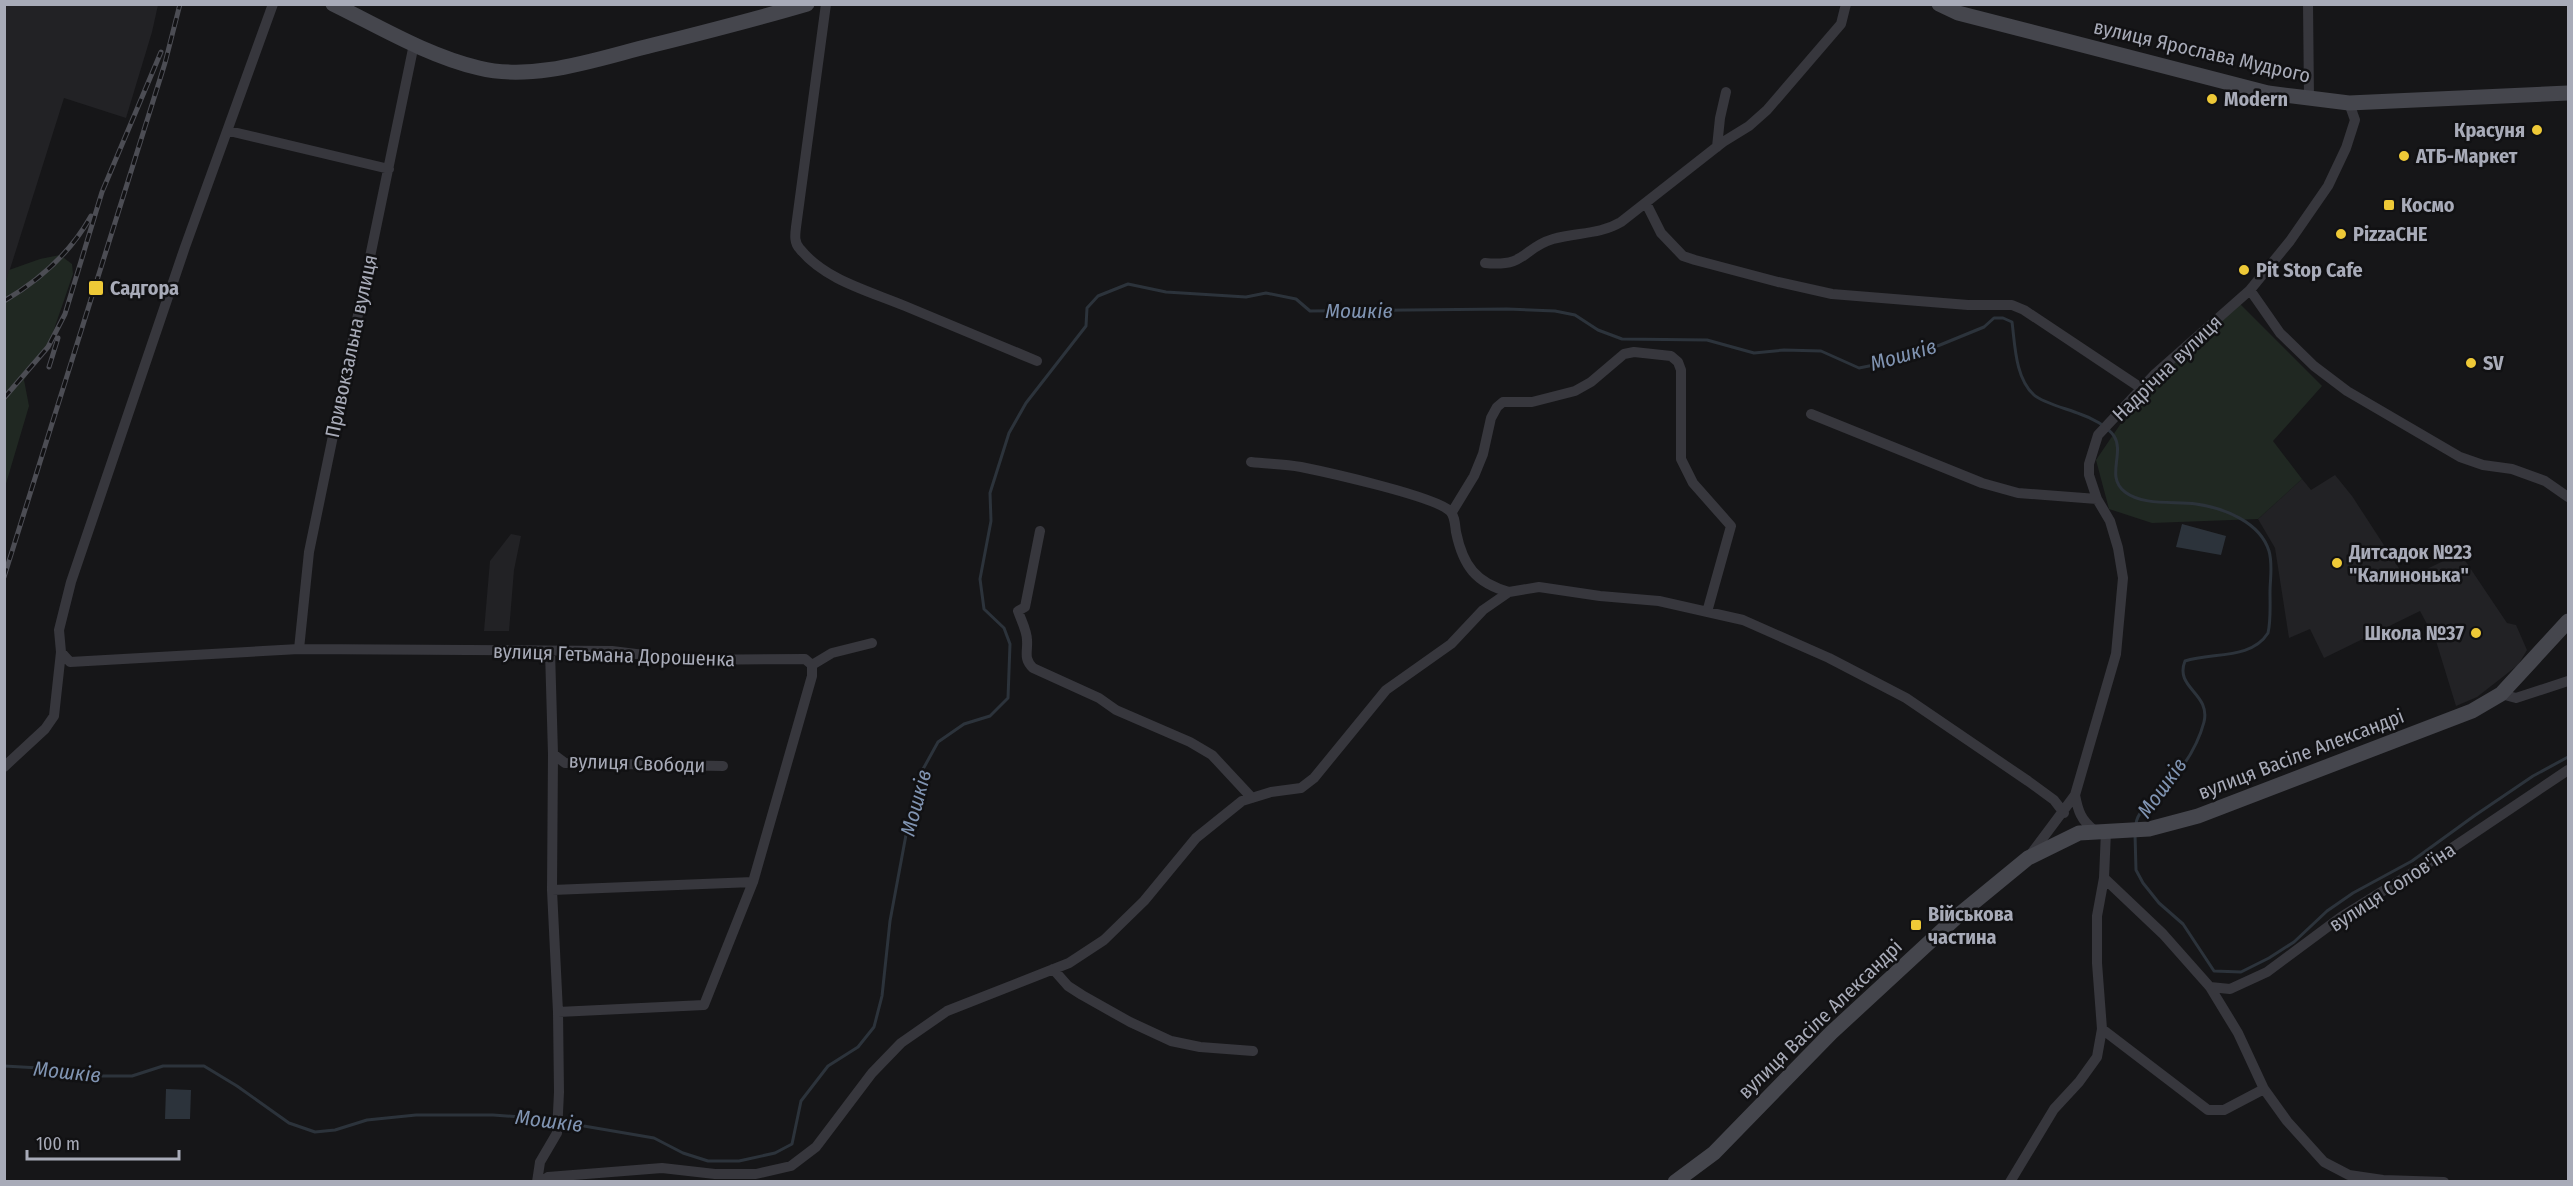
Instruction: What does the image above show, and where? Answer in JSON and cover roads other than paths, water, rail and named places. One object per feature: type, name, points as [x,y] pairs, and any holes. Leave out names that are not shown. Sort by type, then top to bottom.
[{"type":"main road","points":[[333,4],[414,44],[480,69],[510,72],[546,69],[596,59],[807,4]]},
{"type":"main road","name":"вулиця Ярослава Мудрого","points":[[1939,4],[1958,13],[2268,93],[2349,103],[2568,93]]},
{"type":"main road","name":"вулиця Васіле Александрі","points":[[1678,1180],[1714,1153],[1831,1033],[1919,951],[2028,858],[2079,833],[2100,830],[2150,829],[2198,816],[2472,711],[2501,694],[2568,621]]},
{"type":"street","points":[[4,767],[45,729],[54,716],[61,651],[59,630],[71,582],[185,248],[273,4]]},
{"type":"street","points":[[826,4],[796,227],[795,238],[798,248],[836,277],[858,288],[1037,361]]},
{"type":"street","points":[[1485,263],[1505,265],[1521,259],[1552,239],[1608,230],[1646,203],[1767,110],[1841,24],[1846,4]]},
{"type":"street","points":[[2308,4],[2308,98]]},
{"type":"street","name":"Привокзальна вулиця","points":[[299,649],[309,552],[414,44]]},
{"type":"street","points":[[1718,147],[1726,92]]},
{"type":"street","name":"Надрічна вулиця","points":[[2028,858],[2064,813],[2075,795],[2116,654],[2121,615],[2122,578],[2118,548],[2110,521],[2097,499],[2089,475],[2089,464],[2098,435],[2140,388],[2250,290],[2290,241],[2328,186],[2346,148],[2355,120],[2349,103]]},
{"type":"street","points":[[229,131],[389,169]]},
{"type":"street","points":[[1646,203],[1661,233],[1683,256],[1832,294],[1968,305],[2012,305],[2024,309],[2140,388]]},
{"type":"street","points":[[2250,290],[2280,333],[2314,366],[2347,391],[2460,457],[2482,465],[2512,469],[2545,481],[2568,497]]},
{"type":"street","points":[[1452,512],[1474,476],[1483,454],[1491,418],[1503,402],[1532,402],[1575,391],[1592,381],[1624,354],[1634,352],[1671,356],[1678,362],[1681,370],[1681,459],[1694,483],[1731,526],[1707,612]]},
{"type":"street","points":[[1811,414],[1982,483],[2018,493],[2097,499]]},
{"type":"street","points":[[1251,462],[1301,467],[1430,500],[1452,512],[1465,560],[1475,576],[1491,587],[1509,592],[1539,587],[1600,596],[1659,601],[1743,620],[1830,658],[1906,698],[2020,775],[2054,800],[2064,813]]},
{"type":"street","points":[[1040,531],[1025,607],[1018,611],[1028,639],[1025,655],[1027,662],[1033,668],[1100,698],[1116,710],[1190,742],[1212,755],[1252,798]]},
{"type":"street","points":[[539,1182],[548,1177],[662,1168],[715,1174],[756,1174],[791,1166],[816,1147],[872,1073],[901,1043],[947,1011],[1069,963],[1104,940],[1144,901],[1196,838],[1242,801],[1301,788],[1314,778],[1386,690],[1451,644],[1484,610],[1509,592]]},
{"type":"street","points":[[558,1012],[704,1005],[753,882],[812,676],[812,665],[832,653],[872,644]]},
{"type":"street","name":"вулиця Гетьмана Дорошенка","points":[[61,651],[70,662],[299,649],[612,651],[684,660],[805,659],[812,665]]},
{"type":"street","points":[[539,1182],[540,1162],[557,1133],[558,1113],[558,1012],[552,890],[553,754],[550,651]]},
{"type":"street","points":[[2501,694],[2516,698],[2568,681]]},
{"type":"street","name":"вулиця Свободи","points":[[553,754],[565,764],[723,766]]},
{"type":"street","name":"вулиця Солов'їна","points":[[2210,987],[2230,989],[2267,972],[2341,917],[2449,850],[2568,770]]},
{"type":"street","points":[[2010,1182],[2054,1109],[2079,1082],[2097,1057],[2102,1029],[2097,963],[2097,916],[2104,878],[2100,830],[2085,823],[2079,813],[2075,795]]},
{"type":"street","points":[[2104,878],[2163,934],[2210,987],[2238,1033],[2264,1089],[2287,1121],[2324,1162],[2349,1175],[2383,1180],[2444,1182]]},
{"type":"street","points":[[552,890],[753,882]]},
{"type":"street","points":[[1053,969],[1068,986],[1082,995],[1130,1022],[1171,1041],[1200,1047],[1253,1051]]},
{"type":"street","points":[[2102,1029],[2208,1110],[2224,1110],[2264,1089]]},
{"type":"waterway","name":"Мошків","points":[[4,1066],[58,1069],[85,1076],[132,1076],[163,1066],[204,1066],[289,1123],[315,1132],[335,1130],[367,1120],[416,1115],[493,1115],[537,1118],[654,1138],[683,1153],[708,1161],[739,1161],[775,1153],[792,1144],[801,1101],[828,1066],[858,1047],[874,1027],[882,996],[890,921],[911,808],[922,771],[938,742],[964,724],[990,716],[1008,698],[1010,644],[1004,628],[984,609],[980,579],[991,521],[990,493],[1009,433],[1026,403],[1086,326],[1087,308],[1098,296],[1128,284],[1166,292],[1246,297],[1266,293],[1296,299],[1310,311],[1507,309],[1555,311],[1575,315],[1598,330],[1622,339],[1707,340],[1754,353],[1784,350],[1821,351],[1859,368],[1894,361],[1940,345],[1984,327],[1994,318],[2003,318],[2012,322],[2019,370],[2028,388],[2038,398],[2089,418],[2111,432],[2118,450],[2116,479],[2125,492],[2141,499],[2196,504],[2229,513],[2240,518],[2258,532],[2269,551],[2271,567],[2268,633],[2252,648],[2185,661],[2184,678],[2198,697],[2205,712],[2202,729],[2185,763],[2146,805],[2136,824]]},
{"type":"waterway","name":"Мошків","points":[[2135,834],[2136,870],[2143,883],[2159,903],[2183,924],[2214,971],[2241,972],[2294,942],[2327,911],[2353,893],[2412,861],[2533,776],[2568,757]]},
{"type":"railway","points":[[4,577],[165,63],[180,4]]},
{"type":"railway","points":[[4,398],[48,347],[65,314],[102,192],[161,52]]},
{"type":"railway","points":[[4,301],[30,284],[54,264],[74,242],[91,216]]},
{"type":"railway","points":[[49,367],[58,338]]},
{"type":"place","name":"Modern","points":[[2212,99]]},
{"type":"place","name":"Красуня","points":[[2537,130]]},
{"type":"place","name":"АТБ-Маркет","points":[[2404,156]]},
{"type":"place","name":"Космо","points":[[2389,205]]},
{"type":"place","name":"PizzaCHE","points":[[2341,234]]},
{"type":"place","name":"Pit Stop Cafe","points":[[2244,270]]},
{"type":"place","name":"Садгора","points":[[96,288]]},
{"type":"place","name":"SV","points":[[2471,363]]},
{"type":"place","name":"Дитсадок №23 \"Калинонька\"","points":[[2337,563]]},
{"type":"place","name":"Школа №37","points":[[2476,633]]},
{"type":"place","name":"Військова частина","points":[[1916,925]]}]
